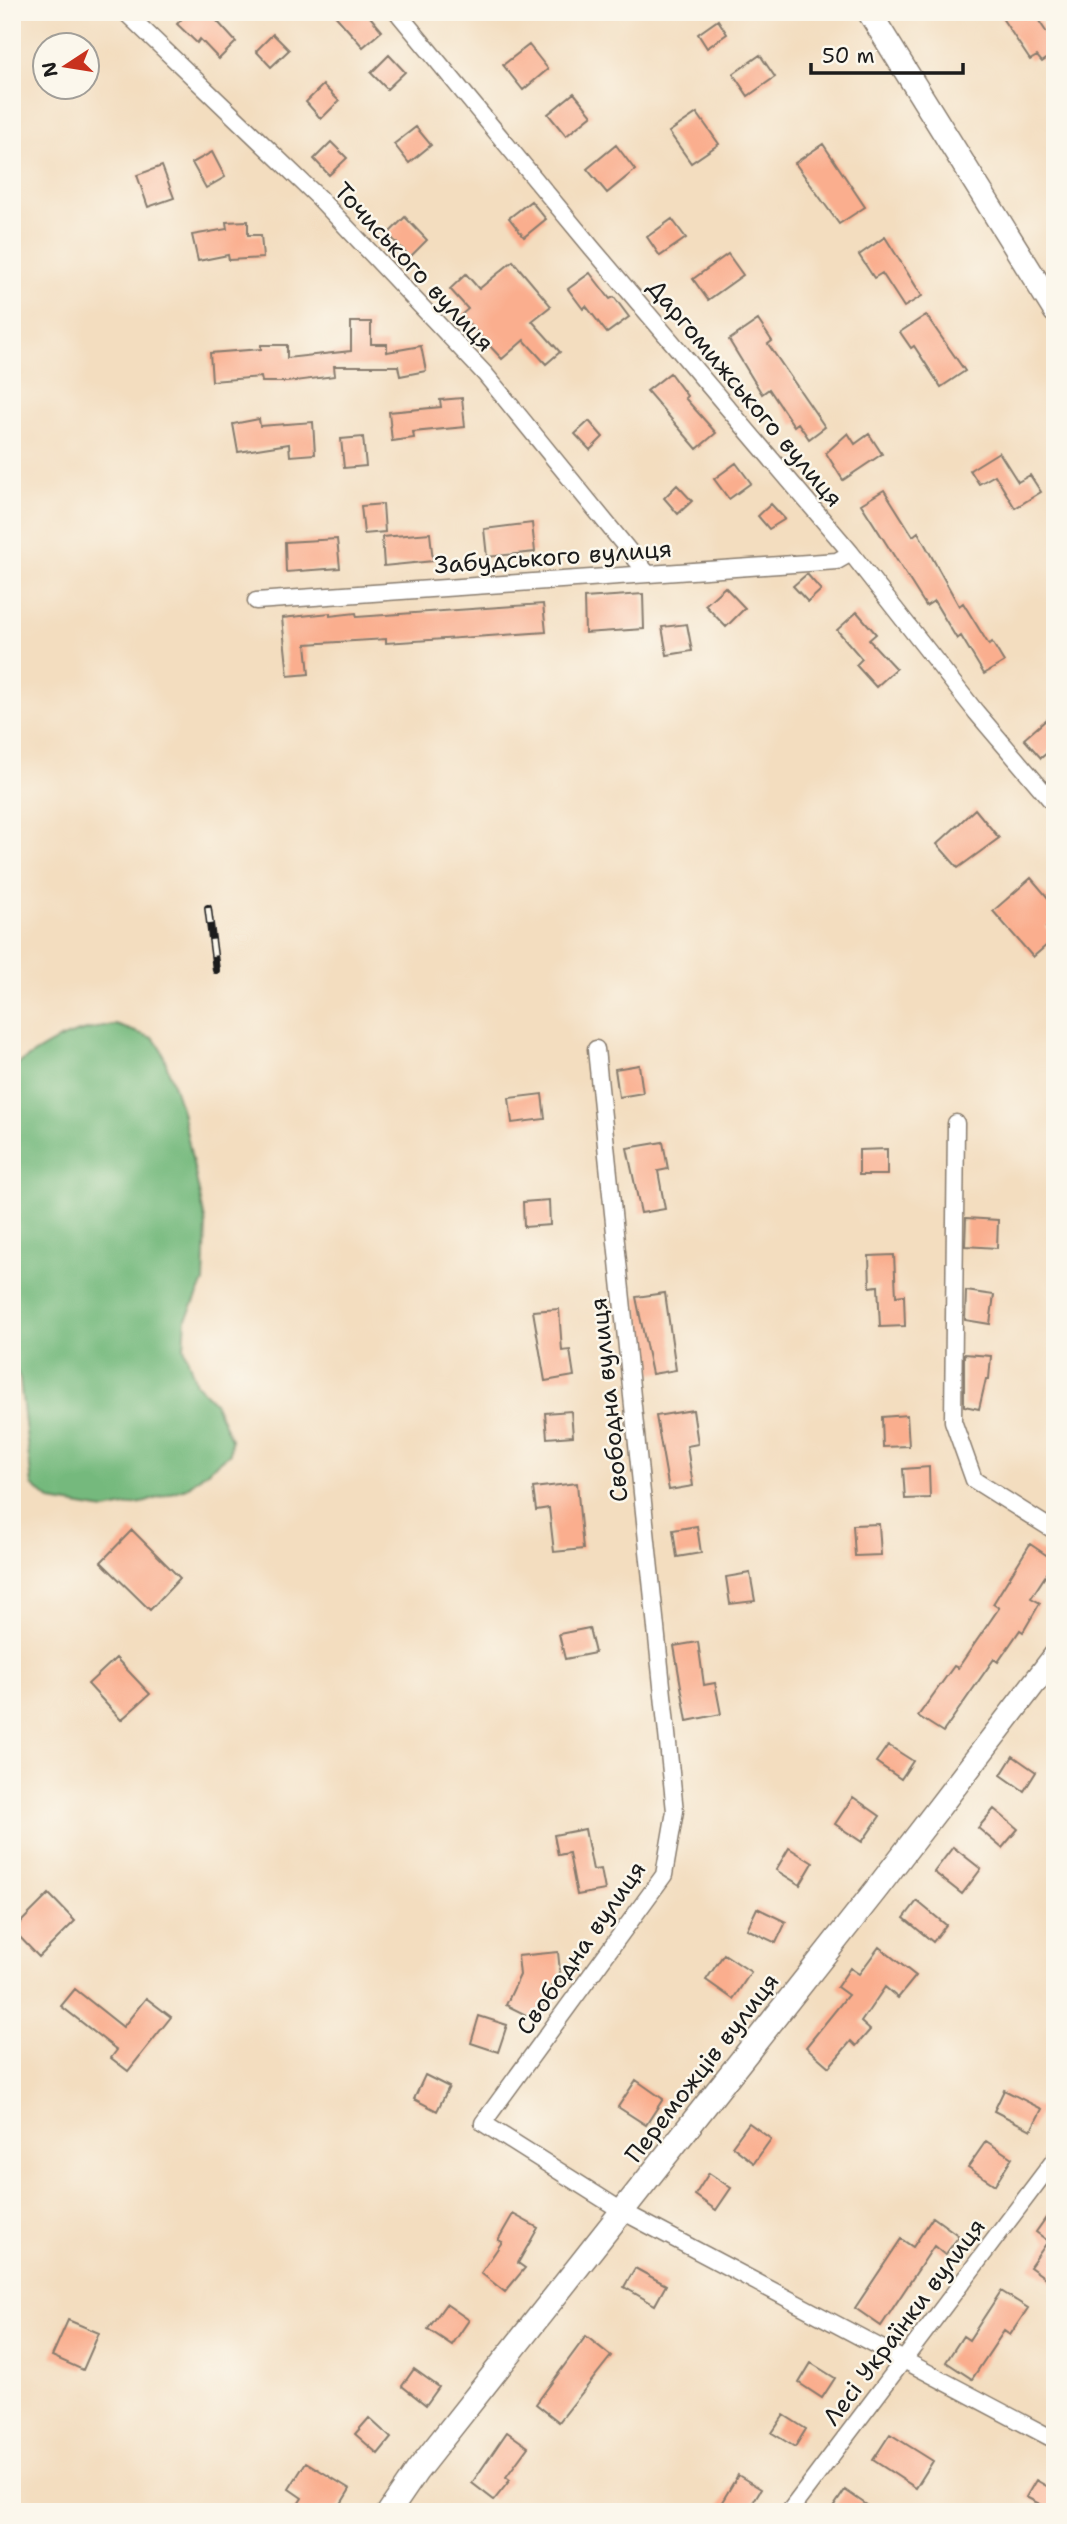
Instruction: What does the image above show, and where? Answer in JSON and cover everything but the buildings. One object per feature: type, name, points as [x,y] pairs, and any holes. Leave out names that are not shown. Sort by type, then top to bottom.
[{"type":"main road","points":[[869,12],[1055,311]]},
{"type":"main road","name":"Переможців вулиця","points":[[389,2512],[416,2472],[878,1888],[1055,1656]]},
{"type":"street","name":"Точиського вулиця","points":[[125,12],[318,197],[485,374],[647,573]]},
{"type":"street","name":"Даргомижського вулиця","points":[[397,12],[601,259],[850,553],[976,712],[1055,805]]},
{"type":"street","name":"Забудського вулиця","points":[[256,601],[837,561],[850,553]]},
{"type":"street","name":"Свободна вулиця","points":[[596,1049],[675,1811],[664,1875],[483,2123],[622,2211],[1055,2440]]},
{"type":"street","points":[[956,1123],[953,1421],[974,1480],[1055,1531]]},
{"type":"street","name":"Лесі Українки вулиця","points":[[789,2512],[1055,2159]]},
{"type":"green space","points":[[116,1025],[153,1038],[161,1048],[182,1111],[206,1225],[204,1282],[186,1319],[184,1347],[196,1384],[214,1402],[231,1439],[230,1453],[186,1488],[146,1502],[105,1510],[51,1501],[32,1485],[20,1380],[12,1359],[12,1068],[72,1034]]},
{"type":"railway","points":[[208,908],[216,970]]}]
